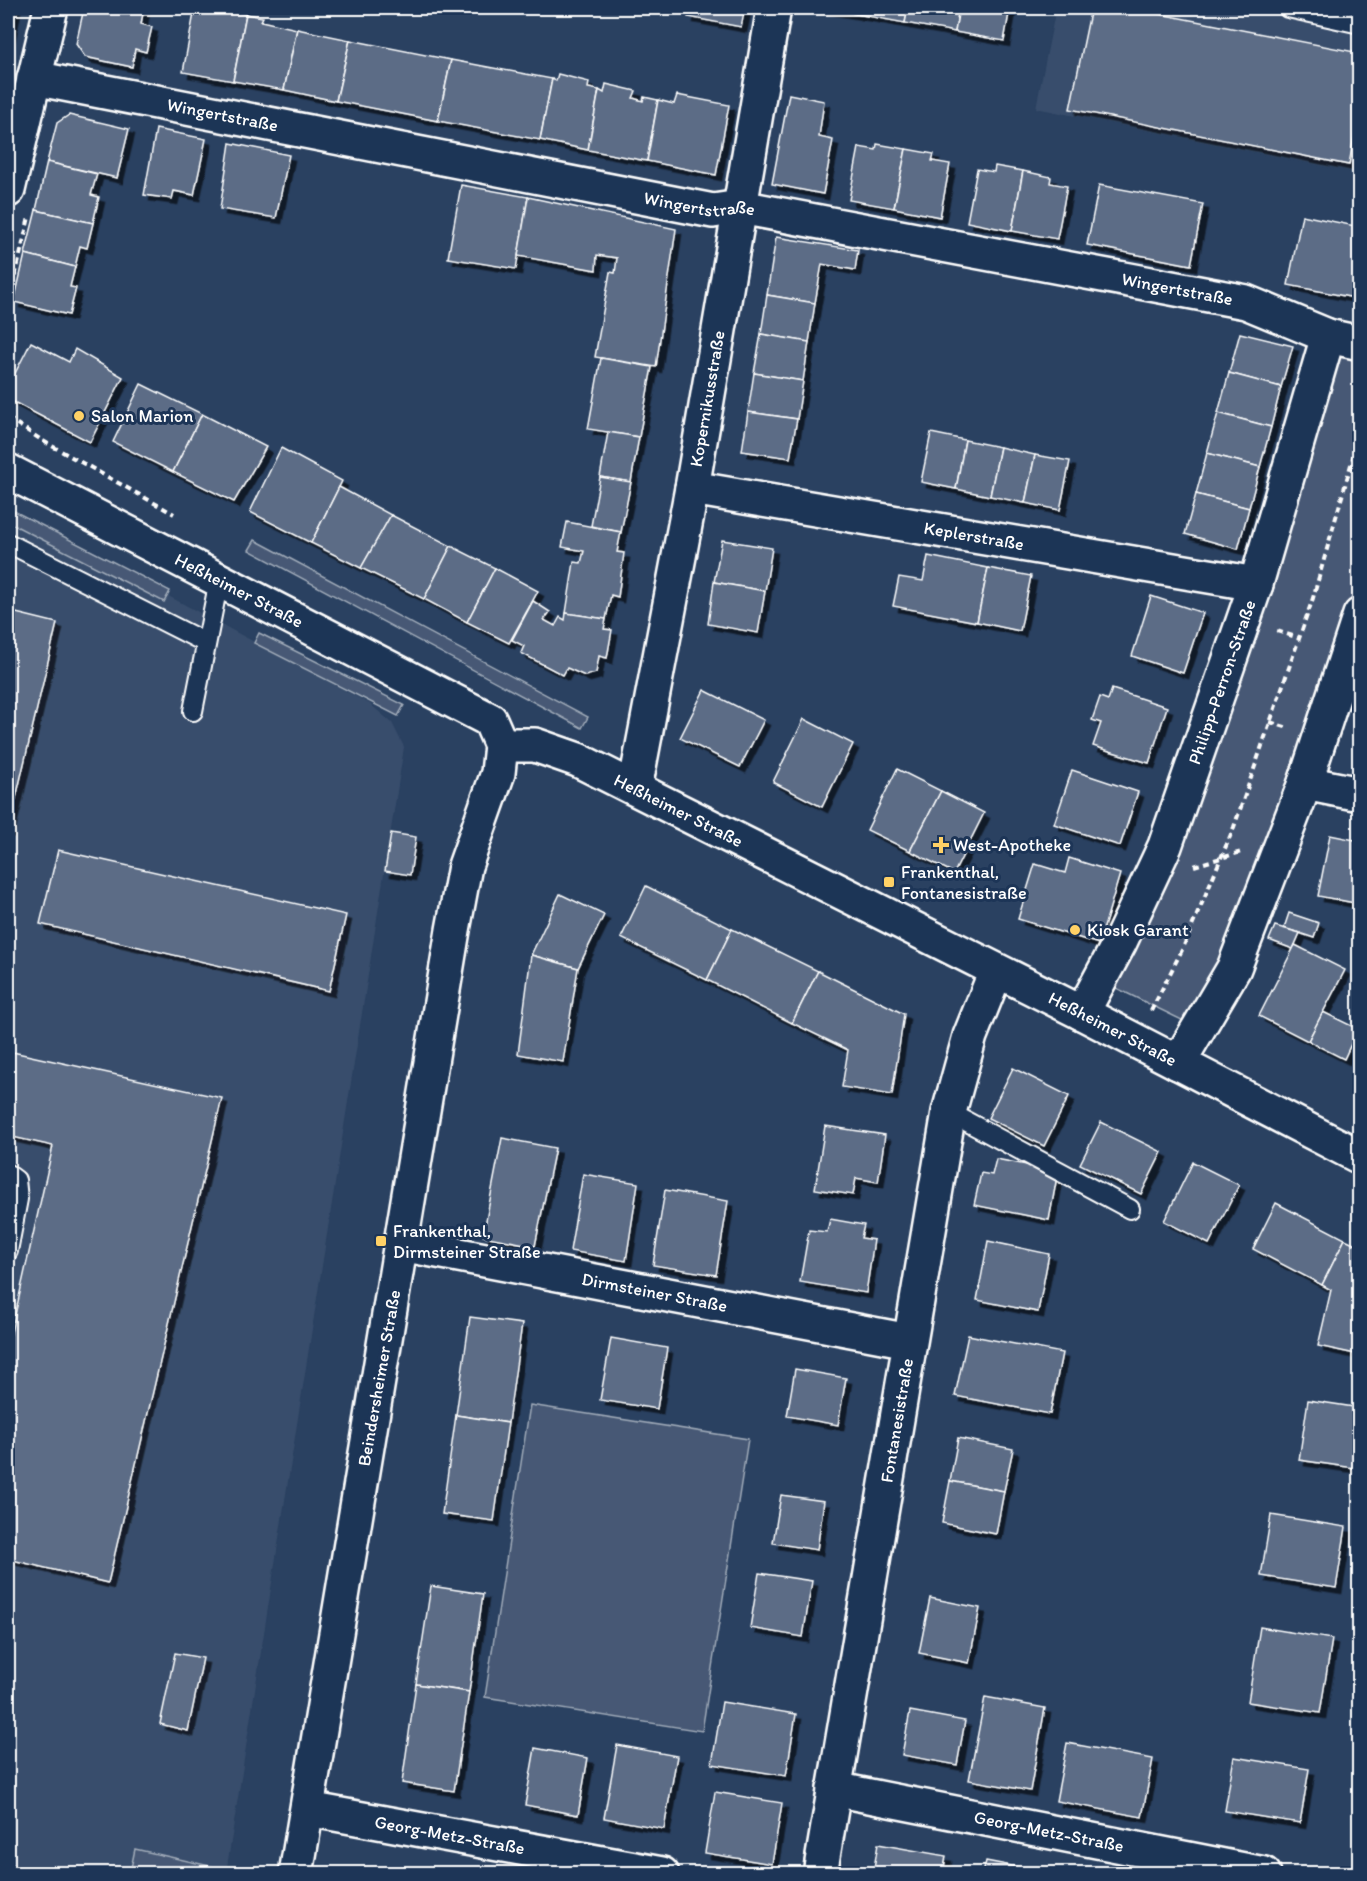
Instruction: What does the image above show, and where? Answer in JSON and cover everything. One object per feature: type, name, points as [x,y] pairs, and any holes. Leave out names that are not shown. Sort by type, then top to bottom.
[{"type":"street","points":[[8,190],[51,8]]},
{"type":"street","name":"Kopernikusstraße","points":[[635,788],[692,488],[774,8]]},
{"type":"street","name":"Wingertstraße","points":[[34,78],[713,211],[740,207],[1246,302],[1328,336],[1359,343]]},
{"type":"street","name":"Philipp-Perron-Straße","points":[[1082,1013],[1165,846],[1256,584],[1328,336]]},
{"type":"street","name":"Heßheimer Straße","points":[[8,471],[490,720],[501,745],[542,747],[578,760],[1082,1013],[1359,1157]]},
{"type":"street","name":"Keplerstraße","points":[[692,488],[1256,584]]},
{"type":"street","points":[[1178,1063],[1234,968],[1305,783],[1359,615]]},
{"type":"street","name":"Beindersheimer Straße","points":[[296,1874],[465,866],[498,773],[501,745]]},
{"type":"street","points":[[1305,783],[1359,794]]},
{"type":"street","name":"Fontanesistraße","points":[[820,1874],[949,1112],[970,1036],[996,971]]},
{"type":"street","name":"Dirmsteiner Straße","points":[[401,1244],[909,1341]]},
{"type":"street","name":"Georg-Metz-Straße","points":[[834,1788],[1264,1874]]},
{"type":"street","name":"Georg-Metz-Straße","points":[[308,1809],[662,1874]]},
{"type":"lane","points":[[1288,8],[1359,24]]},
{"type":"lane","points":[[8,543],[206,643]]},
{"type":"lane","points":[[193,711],[219,580]]},
{"type":"lane","points":[[949,1112],[1130,1209]]},
{"type":"lane","points":[[8,1174],[16,1180],[18,1199],[8,1251]]},
{"type":"path","points":[[8,418],[42,441],[177,516]]},
{"type":"path","points":[[1137,1042],[1183,948],[1221,857],[1313,598],[1359,433]]},
{"type":"path","points":[[1148,881],[1221,857],[1283,841]]},
{"type":"shaded area","points":[[8,8],[19,8],[8,56]]},
{"type":"shaded area","points":[[1056,8],[1359,8],[1359,173],[1036,108]]},
{"type":"shaded area","points":[[1332,348],[1359,354],[1359,587],[1300,769],[1192,1025],[1104,982]]},
{"type":"shaded area","points":[[8,508],[170,591],[164,602],[8,522]]},
{"type":"shaded area","points":[[8,510],[370,704],[392,723],[404,747],[226,1873],[8,1873]]},
{"type":"shaded area","points":[[255,540],[588,717],[582,728],[249,550]]},
{"type":"shaded area","points":[[259,633],[404,705],[398,716],[254,643]]},
{"type":"shaded area","points":[[530,1405],[748,1439],[702,1731],[485,1697]]},
{"type":"shaded area","points":[[135,1849],[223,1869],[222,1873],[130,1873]]},
{"type":"shaded area","points":[[8,1864],[52,1873],[8,1873]]},
{"type":"building","points":[[8,8],[15,8],[8,43]]},
{"type":"building","points":[[84,8],[144,8],[141,24],[152,27],[146,52],[135,49],[132,67],[85,57],[76,44]]},
{"type":"building","points":[[195,8],[219,8],[246,14],[233,81],[183,72]]},
{"type":"building","points":[[672,8],[745,8],[741,27],[688,17],[689,11]]},
{"type":"building","points":[[820,8],[857,8],[856,14]]},
{"type":"building","points":[[857,8],[908,8],[905,23],[856,14]]},
{"type":"building","points":[[908,8],[959,8],[955,32],[905,23]]},
{"type":"building","points":[[959,8],[1010,8],[1004,41],[955,32]]},
{"type":"building","points":[[1091,8],[1129,8],[1360,53],[1360,102],[1349,165],[1070,109]]},
{"type":"building","points":[[246,14],[263,17],[261,21],[297,29],[284,90],[233,81]]},
{"type":"building","points":[[297,29],[350,40],[336,101],[284,90]]},
{"type":"building","points":[[350,40],[451,60],[438,121],[336,101]]},
{"type":"building","points":[[451,60],[552,79],[540,140],[438,121]]},
{"type":"building","points":[[558,74],[589,82],[588,88],[599,90],[588,150],[540,140],[552,79],[556,81]]},
{"type":"building","points":[[606,84],[636,91],[633,98],[643,101],[644,97],[658,100],[647,161],[588,150],[599,90],[604,93]]},
{"type":"building","points":[[789,94],[824,101],[819,137],[833,140],[823,194],[772,184]]},
{"type":"building","points":[[677,95],[729,105],[716,175],[647,161],[658,100],[674,104]]},
{"type":"building","points":[[69,115],[129,129],[117,178],[47,162],[57,123]]},
{"type":"building","points":[[156,129],[206,139],[194,195],[174,191],[172,199],[144,195]]},
{"type":"building","points":[[230,143],[289,155],[276,218],[220,209]]},
{"type":"building","points":[[877,144],[906,149],[894,208],[849,200],[859,147],[876,150]]},
{"type":"building","points":[[906,149],[934,154],[932,161],[950,164],[940,217],[894,208]]},
{"type":"building","points":[[47,162],[97,174],[91,195],[99,197],[93,223],[36,210]]},
{"type":"building","points":[[995,166],[1023,171],[1012,231],[967,222],[977,169],[994,172]]},
{"type":"building","points":[[1023,171],[1051,177],[1050,183],[1067,186],[1057,239],[1012,231]]},
{"type":"building","points":[[461,185],[528,197],[516,269],[448,258]]},
{"type":"building","points":[[1099,185],[1203,204],[1191,265],[1087,245]]},
{"type":"building","points":[[528,197],[676,229],[656,367],[595,357],[610,272],[615,273],[617,258],[597,255],[596,270],[518,256]]},
{"type":"building","points":[[36,210],[93,223],[87,248],[80,246],[75,267],[25,254]]},
{"type":"building","points":[[1302,215],[1360,227],[1360,299],[1288,285]]},
{"type":"building","points":[[776,237],[858,250],[855,270],[822,264],[815,303],[767,295]]},
{"type":"building","points":[[25,254],[75,267],[70,287],[76,288],[69,315],[14,302]]},
{"type":"building","points":[[767,295],[815,303],[809,342],[761,334]]},
{"type":"building","points":[[1240,333],[1293,346],[1281,387],[1229,373]]},
{"type":"building","points":[[761,334],[809,342],[803,381],[754,373]]},
{"type":"building","points":[[31,342],[69,362],[75,349],[123,377],[90,442],[8,399],[8,387]]},
{"type":"building","points":[[601,358],[652,367],[639,437],[588,429]]},
{"type":"building","points":[[754,373],[803,381],[797,419],[748,412]]},
{"type":"building","points":[[1229,373],[1281,387],[1271,427],[1218,413]]},
{"type":"building","points":[[141,384],[202,414],[173,472],[113,442]]},
{"type":"building","points":[[748,412],[797,419],[790,458],[742,451]]},
{"type":"building","points":[[1218,413],[1271,427],[1260,467],[1207,453]]},
{"type":"building","points":[[202,414],[266,447],[234,502],[173,472]]},
{"type":"building","points":[[608,432],[639,437],[631,482],[600,477]]},
{"type":"building","points":[[931,433],[965,440],[956,489],[921,482]]},
{"type":"building","points":[[965,440],[1000,447],[990,496],[956,489]]},
{"type":"building","points":[[1000,447],[1035,455],[1025,503],[990,496]]},
{"type":"building","points":[[281,448],[342,481],[311,543],[250,512]]},
{"type":"building","points":[[1207,453],[1260,467],[1249,508],[1196,494]]},
{"type":"building","points":[[1035,455],[1070,461],[1060,510],[1025,503]]},
{"type":"building","points":[[600,477],[631,482],[621,532],[591,526]]},
{"type":"building","points":[[339,487],[391,515],[361,568],[311,543]]},
{"type":"building","points":[[1196,494],[1249,508],[1238,549],[1185,534]]},
{"type":"building","points":[[391,515],[451,546],[424,599],[361,568]]},
{"type":"building","points":[[567,522],[621,532],[617,552],[624,553],[618,597],[611,595],[606,619],[566,613],[574,562],[581,563],[584,551],[562,547]]},
{"type":"building","points":[[722,540],[772,548],[765,591],[714,582]]},
{"type":"building","points":[[451,546],[495,568],[467,622],[424,599]]},
{"type":"building","points":[[928,556],[988,568],[977,622],[893,606],[899,577],[923,581]]},
{"type":"building","points":[[495,568],[538,591],[509,643],[467,622]]},
{"type":"building","points":[[988,568],[1031,576],[1020,631],[977,622]]},
{"type":"building","points":[[714,582],[765,591],[758,633],[708,624]]},
{"type":"building","points":[[1151,596],[1203,613],[1183,673],[1132,656]]},
{"type":"building","points":[[533,601],[550,612],[544,620],[555,626],[560,617],[565,620],[566,613],[606,619],[604,629],[612,630],[607,658],[599,656],[596,673],[585,676],[567,668],[563,675],[521,653],[524,646],[512,640]]},
{"type":"building","points":[[8,611],[57,623],[8,832]]},
{"type":"building","points":[[1112,689],[1167,707],[1149,763],[1093,746],[1101,723],[1092,720],[1100,697],[1108,700]]},
{"type":"building","points":[[704,690],[764,720],[740,767],[680,738]]},
{"type":"building","points":[[804,719],[853,744],[822,807],[773,782]]},
{"type":"building","points":[[897,769],[941,791],[910,851],[867,830]]},
{"type":"building","points":[[1072,770],[1138,792],[1120,846],[1054,824]]},
{"type":"building","points":[[941,791],[984,813],[954,873],[910,851]]},
{"type":"building","points":[[391,833],[416,837],[410,875],[385,871]]},
{"type":"building","points":[[1330,835],[1360,841],[1360,904],[1318,896]]},
{"type":"building","points":[[58,850],[346,915],[329,991],[40,924]]},
{"type":"building","points":[[1069,858],[1120,874],[1099,944],[1018,919],[1035,864],[1065,873]]},
{"type":"building","points":[[646,886],[732,929],[707,980],[621,938]]},
{"type":"building","points":[[560,894],[604,915],[578,968],[531,955]]},
{"type":"building","points":[[1289,913],[1319,923],[1314,938],[1284,928]]},
{"type":"building","points":[[1275,926],[1300,933],[1293,949],[1269,940]]},
{"type":"building","points":[[732,929],[818,971],[792,1023],[707,980]]},
{"type":"building","points":[[1295,945],[1345,970],[1308,1041],[1259,1016]]},
{"type":"building","points":[[531,955],[578,968],[563,1062],[518,1054]]},
{"type":"building","points":[[818,971],[904,1014],[892,1095],[842,1087],[848,1050],[792,1023]]},
{"type":"building","points":[[1323,1012],[1358,1029],[1344,1059],[1308,1041]]},
{"type":"building","points":[[8,1051],[222,1098],[108,1583],[8,1559],[8,1346],[53,1146],[8,1136]]},
{"type":"building","points":[[1013,1068],[1069,1096],[1044,1146],[988,1118]]},
{"type":"building","points":[[1101,1122],[1162,1152],[1141,1194],[1080,1164]]},
{"type":"building","points":[[825,1126],[885,1135],[878,1182],[856,1178],[853,1195],[815,1189]]},
{"type":"building","points":[[502,1138],[555,1148],[535,1246],[483,1236]]},
{"type":"building","points":[[996,1159],[1058,1171],[1049,1220],[974,1205],[981,1173],[992,1175]]},
{"type":"building","points":[[1193,1162],[1239,1185],[1209,1244],[1164,1221]]},
{"type":"building","points":[[583,1174],[638,1183],[626,1261],[570,1251]]},
{"type":"building","points":[[665,1190],[728,1201],[716,1275],[653,1265]]},
{"type":"building","points":[[1276,1203],[1345,1239],[1322,1285],[1253,1249]]},
{"type":"building","points":[[830,1219],[864,1225],[861,1238],[874,1240],[866,1293],[800,1282],[809,1230],[827,1232]]},
{"type":"building","points":[[1345,1239],[1360,1246],[1360,1355],[1318,1346],[1331,1290],[1322,1285]]},
{"type":"building","points":[[988,1241],[1049,1254],[1038,1312],[977,1300]]},
{"type":"building","points":[[470,1317],[522,1324],[508,1423],[456,1415]]},
{"type":"building","points":[[968,1335],[1062,1353],[1050,1414],[955,1396]]},
{"type":"building","points":[[611,1338],[667,1348],[657,1409],[600,1400]]},
{"type":"building","points":[[795,1369],[846,1378],[838,1425],[787,1416]]},
{"type":"building","points":[[1308,1400],[1360,1408],[1354,1468],[1299,1460]]},
{"type":"building","points":[[456,1415],[508,1423],[494,1521],[442,1514]]},
{"type":"building","points":[[958,1438],[1013,1449],[1004,1491],[950,1481]]},
{"type":"building","points":[[950,1481],[1004,1491],[996,1534],[942,1523]]},
{"type":"building","points":[[781,1495],[824,1501],[817,1550],[773,1543]]},
{"type":"building","points":[[1271,1515],[1346,1527],[1336,1588],[1261,1576]]},
{"type":"building","points":[[759,1573],[812,1581],[803,1637],[750,1628]]},
{"type":"building","points":[[431,1586],[483,1594],[469,1692],[416,1684]]},
{"type":"building","points":[[930,1598],[980,1608],[969,1663],[919,1653]]},
{"type":"building","points":[[1260,1627],[1332,1639],[1320,1713],[1248,1702]]},
{"type":"building","points":[[175,1653],[203,1658],[188,1731],[160,1724]]},
{"type":"building","points":[[416,1684],[469,1692],[454,1791],[402,1783]]},
{"type":"building","points":[[985,1697],[1045,1708],[1030,1791],[969,1780]]},
{"type":"building","points":[[722,1702],[796,1714],[786,1776],[712,1764]]},
{"type":"building","points":[[910,1711],[965,1721],[957,1765],[902,1755]]},
{"type":"building","points":[[1067,1743],[1153,1759],[1142,1817],[1056,1801]]},
{"type":"building","points":[[617,1745],[677,1756],[664,1829],[604,1818]]},
{"type":"building","points":[[535,1748],[588,1758],[578,1815],[525,1805]]},
{"type":"building","points":[[1234,1757],[1309,1769],[1300,1823],[1225,1811]]},
{"type":"building","points":[[715,1792],[782,1803],[772,1864],[705,1853]]},
{"type":"building","points":[[878,1844],[946,1856],[943,1874],[873,1874]]},
{"type":"building","points":[[986,1861],[1043,1872],[1042,1874],[983,1874]]},
{"type":"place","name":"Salon Marion","points":[[79,416]]},
{"type":"place","name":"West-Apotheke","points":[[941,845]]},
{"type":"place","name":"Frankenthal, Fontanesistraße","points":[[889,882]]},
{"type":"place","name":"Kiosk Garant","points":[[1075,930]]},
{"type":"place","name":"Frankenthal, Dirmsteiner Straße","points":[[381,1241]]}]
